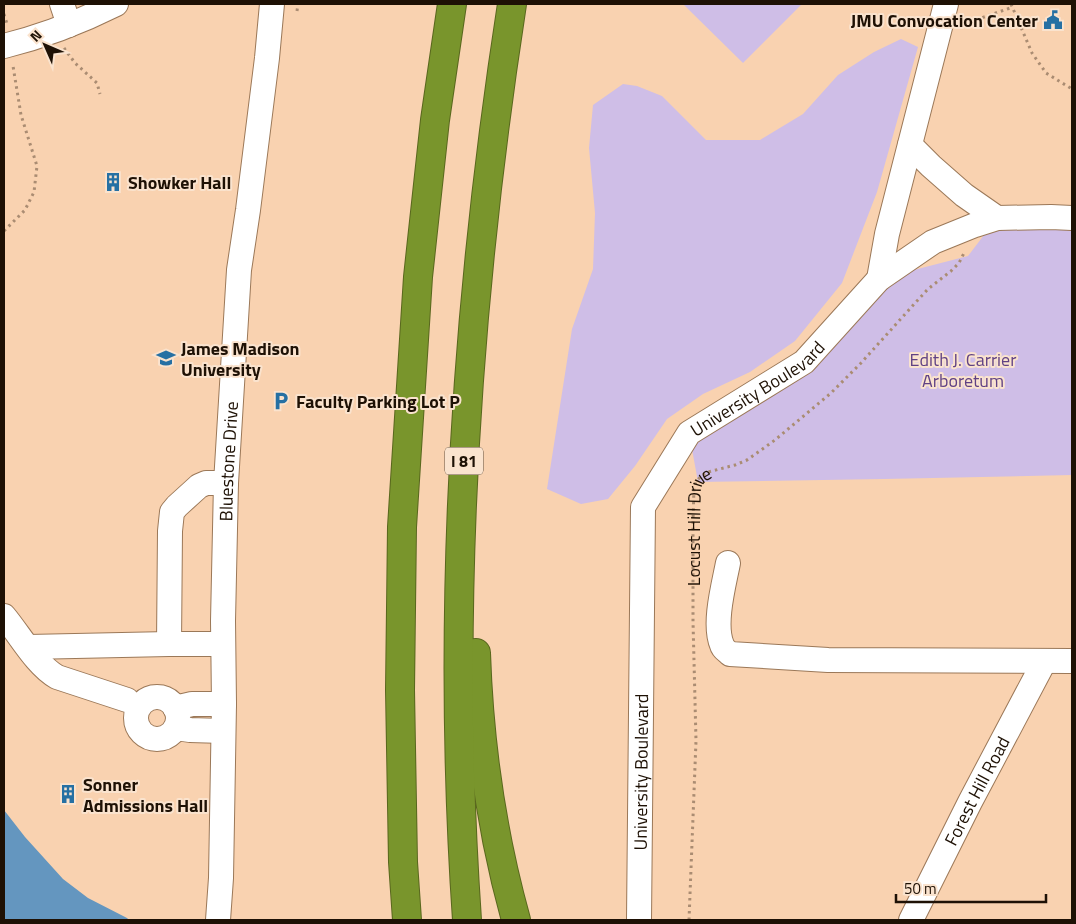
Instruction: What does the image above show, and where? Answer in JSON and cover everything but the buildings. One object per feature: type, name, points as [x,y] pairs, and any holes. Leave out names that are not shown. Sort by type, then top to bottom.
[{"type":"highway","points":[[397,920],[402,528],[418,278],[435,120],[452,4]]},
{"type":"highway","name":"I 81","points":[[467,920],[459,680],[460,543],[467,398],[484,212],[501,73],[512,4]]},
{"type":"highway","points":[[467,398],[477,672],[483,746],[494,824],[516,920]]},
{"type":"highway","points":[[400,690],[407,920]]},
{"type":"street","points":[[8,45],[32,39],[66,14],[116,4]]},
{"type":"street","name":"Bluestone Drive","points":[[218,920],[221,878],[226,483],[239,270],[267,58],[272,4]]},
{"type":"street","points":[[879,279],[887,234],[946,4]]},
{"type":"street","points":[[910,145],[964,195],[997,218]]},
{"type":"street","name":"University Boulevard","points":[[639,920],[643,507],[689,433],[804,362],[879,279],[933,242],[997,218],[1072,218]]},
{"type":"street","points":[[169,644],[170,531],[172,512],[206,483],[226,483]]},
{"type":"street","name":"Locust Hill Drive","points":[[728,562],[718,619],[722,647],[730,654],[828,660],[1072,661]]},
{"type":"street","points":[[4,616],[49,672],[57,677],[127,700]]},
{"type":"street","points":[[28,647],[223,644]]},
{"type":"street","name":"Forest Hill Road","points":[[911,920],[970,802],[1044,662]]},
{"type":"street","points":[[223,731],[190,730],[176,718],[192,704],[224,704]]},
{"type":"path","points":[[297,11],[298,4]]},
{"type":"path","points":[[938,33],[1012,5],[1032,53],[1046,73],[1072,89]]},
{"type":"path","points":[[4,14],[21,115],[37,166],[34,192],[25,210],[4,231]]},
{"type":"path","points":[[64,48],[75,63],[97,83],[100,94]]},
{"type":"path","name":"Locust Hill Drive","points":[[688,920],[696,741],[692,621],[693,521],[694,488],[696,482],[708,472],[747,460],[776,440],[831,393],[916,302],[959,262],[964,253],[964,238],[961,230]]},
{"type":"green space","points":[[683,4],[802,4],[743,63]]},
{"type":"green space","points":[[901,39],[918,47],[877,192],[842,283],[795,341],[750,372],[703,394],[667,419],[635,466],[608,499],[581,504],[547,489],[572,329],[593,269],[595,213],[589,148],[593,105],[623,84],[637,86],[662,96],[706,140],[760,140],[803,114],[838,75],[874,52]]},
{"type":"green space","name":"Edith J. Carrier Arboretum","points":[[997,218],[1072,218],[1072,475],[698,482],[689,433],[804,362],[879,279],[968,256]]},
{"type":"water","points":[[4,810],[25,837],[63,879],[88,898],[129,920],[4,920]]},
{"type":"place","name":"JMU Convocation Center","points":[[1053,20]]},
{"type":"place","name":"Showker Hall","points":[[113,182]]},
{"type":"place","name":"James Madison University","points":[[166,358]]},
{"type":"place","name":"Faculty Parking Lot P","points":[[281,401]]},
{"type":"place","name":"Sonner Admissions Hall","points":[[68,794]]}]
